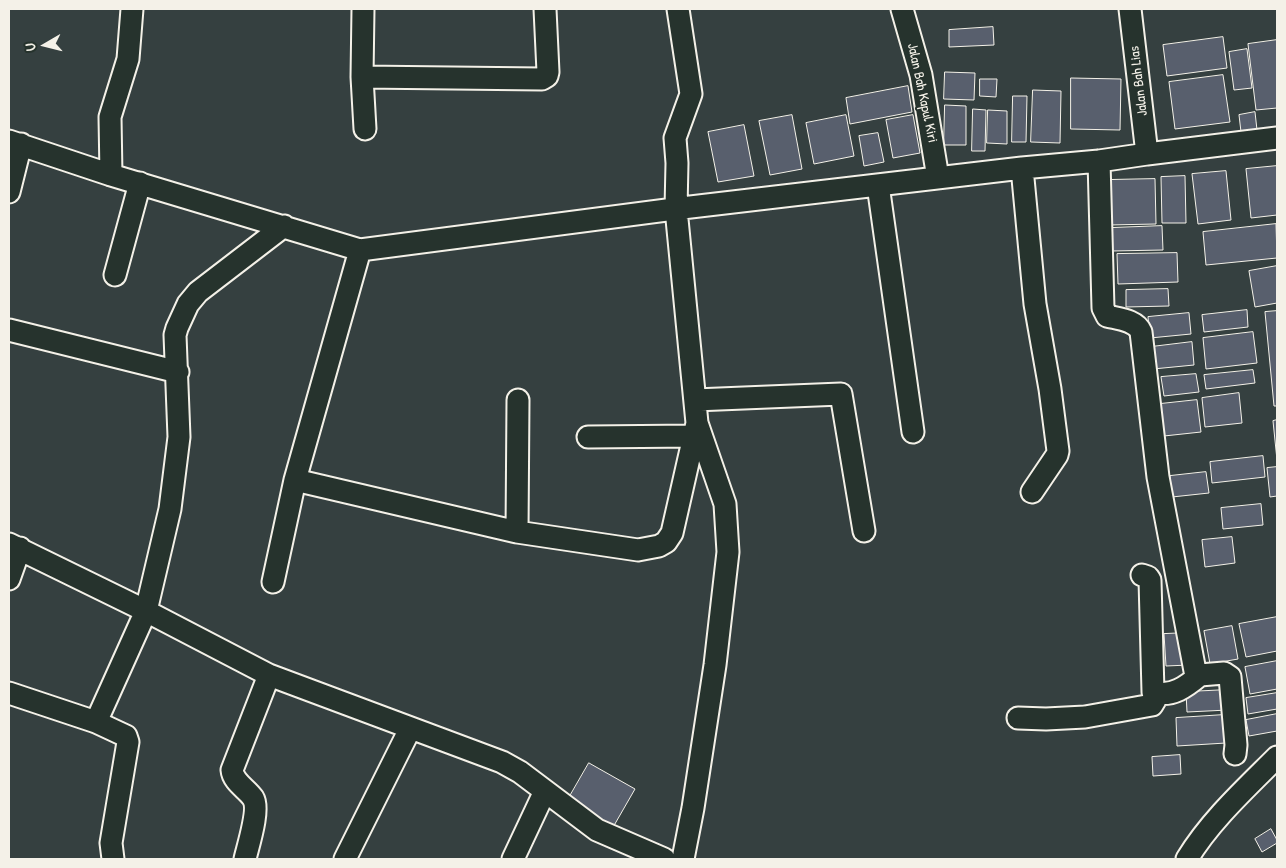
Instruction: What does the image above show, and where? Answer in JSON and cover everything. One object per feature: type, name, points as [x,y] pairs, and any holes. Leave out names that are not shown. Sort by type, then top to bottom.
[{"type":"street","points":[[111,175],[110,117],[128,59],[132,9]]},
{"type":"street","points":[[364,9],[362,77],[365,129]]},
{"type":"street","points":[[362,77],[542,79],[547,76],[548,72],[545,9]]},
{"type":"street","points":[[295,480],[517,532],[638,550],[659,546],[666,542],[672,533],[696,429],[695,400],[676,209],[677,164],[675,138],[691,94],[678,9]]},
{"type":"street","name":"Jalan Bah Kapul Kiri","points":[[902,9],[921,76],[938,178]]},
{"type":"street","name":"Jalan Bah Lias","points":[[1130,9],[1147,154]]},
{"type":"street","points":[[9,192],[15,142],[111,175],[360,250],[676,209],[1022,168],[1099,161],[1277,138]]},
{"type":"street","points":[[1099,161],[1103,308],[1107,316],[1134,324],[1138,326],[1141,332],[1158,477],[1195,670],[1200,675]]},
{"type":"street","points":[[1022,168],[1035,304],[1050,389],[1058,451],[1032,492]]},
{"type":"street","points":[[115,275],[140,183]]},
{"type":"street","points":[[878,185],[913,432]]},
{"type":"street","points":[[96,722],[146,612],[170,509],[179,437],[178,372],[175,335],[177,328],[192,298],[284,226]]},
{"type":"street","points":[[273,582],[295,480],[360,250]]},
{"type":"street","points":[[9,330],[178,372]]},
{"type":"street","points":[[695,400],[842,394],[864,530]]},
{"type":"street","points":[[517,532],[518,400]]},
{"type":"street","points":[[588,437],[696,429]]},
{"type":"street","points":[[683,859],[699,770],[728,552],[726,504],[696,429]]},
{"type":"street","points":[[9,579],[14,546],[269,675],[502,762],[520,772],[597,830],[664,859]]},
{"type":"street","points":[[1018,718],[1085,717],[1152,704],[1155,700],[1150,580],[1142,575]]},
{"type":"street","points":[[1154,692],[1165,694],[1174,692],[1184,688],[1200,675],[1224,672],[1230,677],[1236,745],[1235,754]]},
{"type":"street","points":[[245,859],[256,808],[253,798],[232,776],[232,765],[269,675]]},
{"type":"street","points":[[9,694],[96,722],[124,734],[128,742],[111,843],[113,859]]},
{"type":"street","points":[[345,859],[410,728]]},
{"type":"street","points":[[1187,859],[1200,838],[1277,758]]},
{"type":"street","points":[[513,859],[545,790]]},
{"type":"building","points":[[993,27],[994,45],[949,47],[949,30]]},
{"type":"building","points":[[1223,37],[1227,68],[1167,76],[1163,45]]},
{"type":"building","points":[[1277,40],[1277,108],[1256,110],[1248,44]]},
{"type":"building","points":[[1247,49],[1252,88],[1234,90],[1229,52]]},
{"type":"building","points":[[945,72],[975,73],[974,100],[944,99]]},
{"type":"building","points":[[1223,75],[1230,122],[1175,129],[1169,82]]},
{"type":"building","points":[[1071,78],[1121,79],[1120,130],[1071,129]]},
{"type":"building","points":[[980,79],[997,79],[996,97],[980,96]]},
{"type":"building","points":[[908,86],[912,112],[850,124],[846,98]]},
{"type":"building","points":[[1033,90],[1061,91],[1060,143],[1031,142]]},
{"type":"building","points":[[1013,96],[1027,96],[1026,142],[1012,142]]},
{"type":"building","points":[[945,105],[966,106],[966,145],[944,145]]},
{"type":"building","points":[[973,109],[986,110],[985,151],[972,151]]},
{"type":"building","points":[[988,110],[1007,111],[1007,144],[987,143]]},
{"type":"building","points":[[1255,112],[1257,130],[1241,132],[1239,115]]},
{"type":"building","points":[[792,115],[802,169],[770,175],[759,121]]},
{"type":"building","points":[[846,115],[854,156],[814,164],[806,123]]},
{"type":"building","points":[[913,115],[920,153],[893,158],[886,120]]},
{"type":"building","points":[[744,125],[754,176],[718,182],[708,132]]},
{"type":"building","points":[[878,133],[884,162],[864,166],[859,136]]},
{"type":"building","points":[[1277,166],[1277,215],[1251,218],[1246,169]]},
{"type":"building","points":[[1226,171],[1231,220],[1198,224],[1192,174]]},
{"type":"building","points":[[1185,176],[1186,223],[1162,223],[1161,177]]},
{"type":"building","points":[[1155,179],[1156,224],[1108,225],[1107,180]]},
{"type":"building","points":[[1276,224],[1277,258],[1206,265],[1203,232]]},
{"type":"building","points":[[1162,226],[1163,250],[1112,251],[1111,228]]},
{"type":"building","points":[[1177,253],[1178,282],[1118,284],[1117,254]]},
{"type":"building","points":[[1277,266],[1277,303],[1255,307],[1249,271]]},
{"type":"building","points":[[1168,289],[1169,306],[1126,307],[1126,290]]},
{"type":"building","points":[[1247,310],[1248,327],[1204,332],[1202,315]]},
{"type":"building","points":[[1277,311],[1277,406],[1274,406],[1265,312]]},
{"type":"building","points":[[1189,313],[1191,334],[1150,338],[1148,317]]},
{"type":"building","points":[[1253,332],[1257,363],[1206,369],[1203,338]]},
{"type":"building","points":[[1192,342],[1194,365],[1153,369],[1151,347]]},
{"type":"building","points":[[1253,370],[1255,383],[1206,389],[1204,375]]},
{"type":"building","points":[[1196,374],[1199,392],[1164,396],[1161,377]]},
{"type":"building","points":[[1239,393],[1242,423],[1205,427],[1202,398]]},
{"type":"building","points":[[1197,400],[1201,432],[1164,436],[1160,404]]},
{"type":"building","points":[[1277,420],[1277,460],[1273,421]]},
{"type":"building","points":[[1263,456],[1265,477],[1212,483],[1210,462]]},
{"type":"building","points":[[1277,467],[1277,496],[1270,497],[1267,468]]},
{"type":"building","points":[[1206,472],[1209,493],[1172,497],[1170,476]]},
{"type":"building","points":[[1261,504],[1263,525],[1223,529],[1221,508]]},
{"type":"building","points":[[1232,537],[1235,563],[1205,567],[1202,540]]},
{"type":"building","points":[[1277,617],[1277,651],[1246,657],[1239,624]]},
{"type":"building","points":[[1232,626],[1238,659],[1210,664],[1204,631]]},
{"type":"building","points":[[1187,633],[1189,665],[1166,666],[1164,634]]},
{"type":"building","points":[[1277,661],[1277,689],[1250,694],[1245,667]]},
{"type":"building","points":[[1227,690],[1228,710],[1187,712],[1186,692]]},
{"type":"building","points":[[1277,693],[1277,709],[1248,714],[1246,698]]},
{"type":"building","points":[[1277,714],[1277,731],[1249,736],[1246,720]]},
{"type":"building","points":[[1224,715],[1226,743],[1177,746],[1176,718]]},
{"type":"building","points":[[1180,755],[1181,774],[1153,776],[1152,757]]},
{"type":"building","points":[[589,763],[635,789],[612,829],[566,803]]},
{"type":"building","points":[[1271,829],[1277,843],[1262,852],[1255,839]]}]
